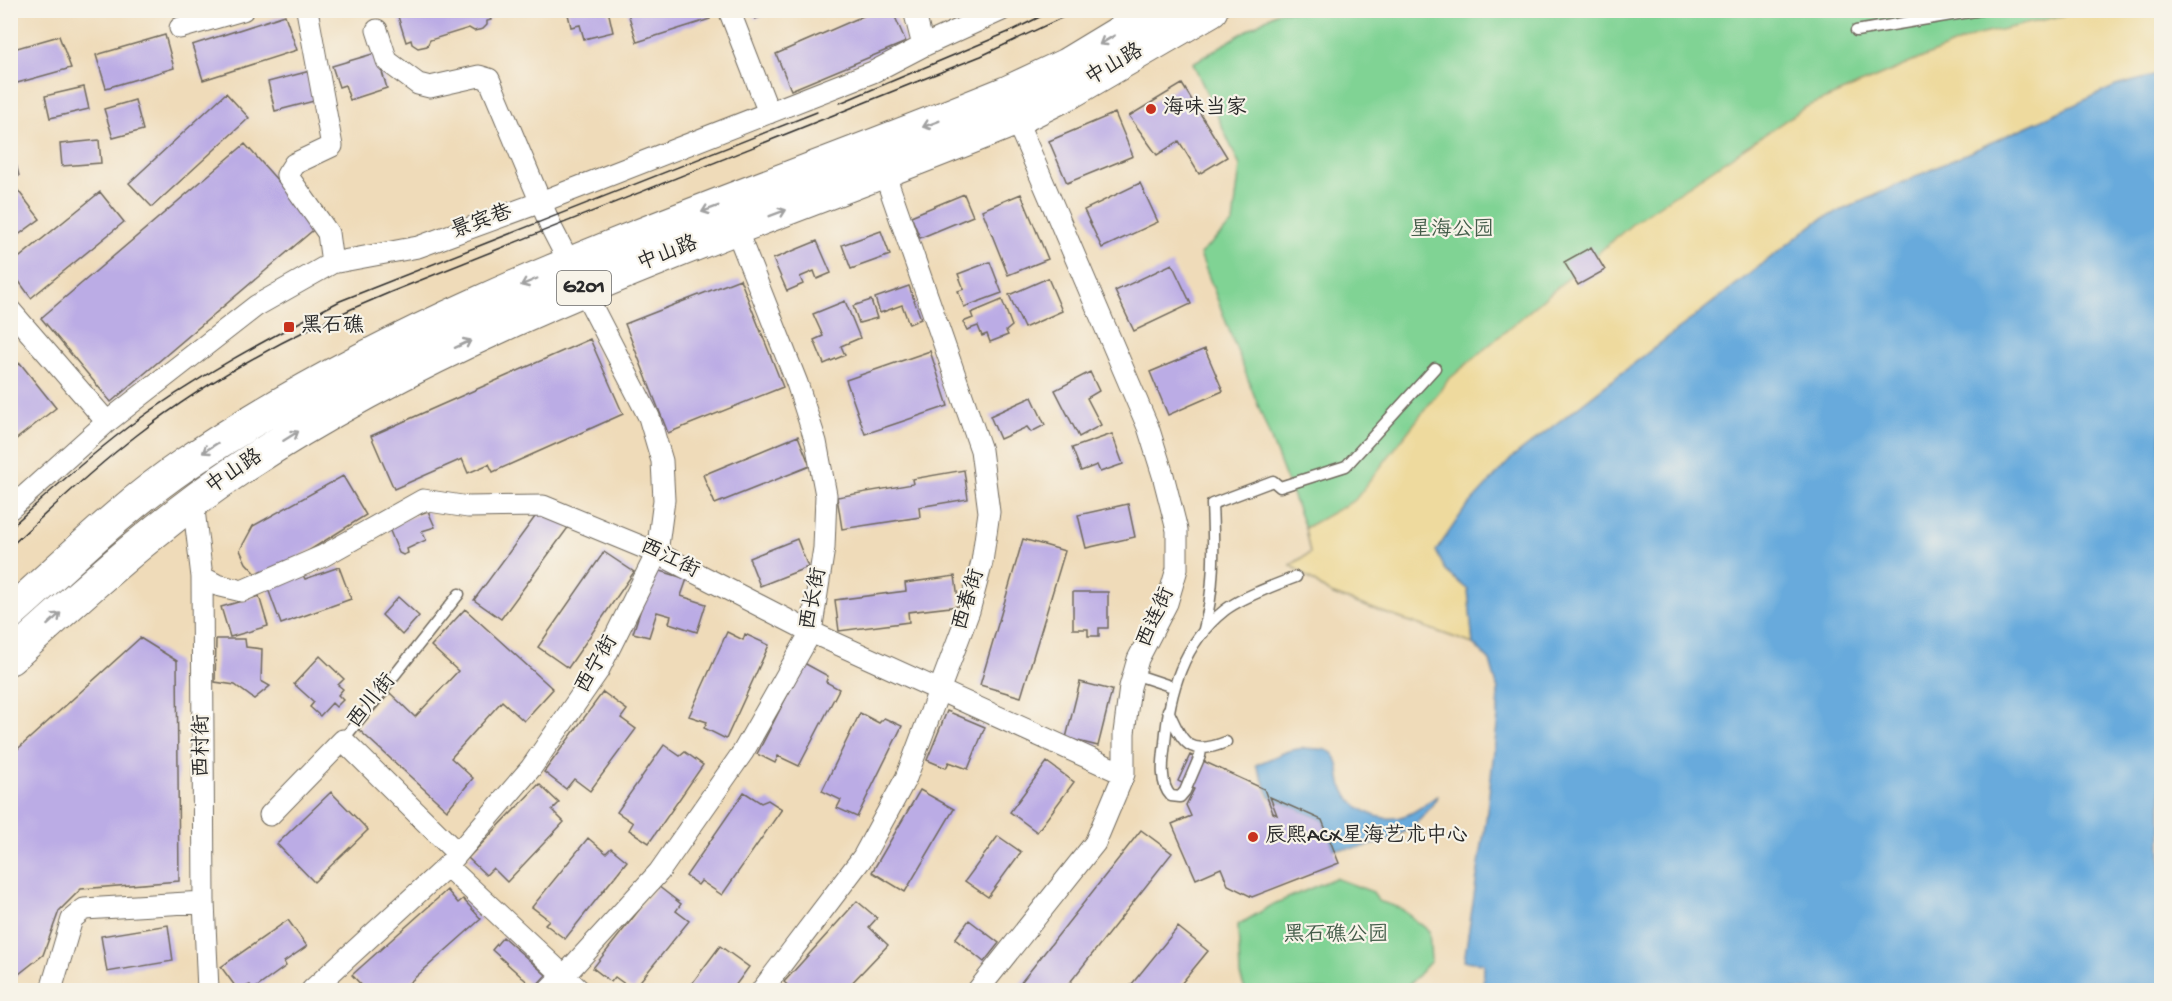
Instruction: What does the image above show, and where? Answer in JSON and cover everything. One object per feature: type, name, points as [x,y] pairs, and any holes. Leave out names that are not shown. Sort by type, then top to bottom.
[{"type":"highway","name":"中山路","points":[[10,658],[142,541],[193,501],[301,430],[453,349],[577,277],[1006,93],[1066,65],[1157,10]]},
{"type":"highway","name":"中山路","points":[[10,613],[126,510],[182,466],[236,431],[351,365],[436,322],[736,229],[1016,120],[1072,91],[1211,10]]},
{"type":"street","points":[[180,28],[243,10]]},
{"type":"street","points":[[307,10],[332,146],[294,164],[287,175],[328,233],[332,263]]},
{"type":"street","points":[[729,10],[769,112]]},
{"type":"street","points":[[914,10],[923,46]]},
{"type":"street","name":"景宾巷","points":[[10,509],[107,422],[256,306],[332,263],[418,247],[541,202],[873,72],[1002,10]]},
{"type":"street","name":"西宁街","points":[[312,990],[452,859],[531,768],[598,671],[657,553],[664,500],[662,460],[649,417],[541,202],[489,79],[479,76],[430,87],[418,84],[387,61],[377,30]]},
{"type":"street","name":"西连街","points":[[978,990],[1095,843],[1124,774],[1124,733],[1138,659],[1167,603],[1177,569],[1177,530],[1164,476],[1148,427],[1016,120]]},
{"type":"street","name":"西春街","points":[[762,990],[863,857],[906,777],[969,611],[982,562],[989,512],[981,450],[884,172]]},
{"type":"street","name":"西长街","points":[[564,986],[658,872],[743,752],[811,632],[824,548],[826,495],[816,442],[797,382],[736,229]]},
{"type":"street","points":[[10,310],[107,422]]},
{"type":"street","name":"西村街","points":[[193,501],[202,577],[204,902],[208,990]]},
{"type":"street","name":"西江街","points":[[202,577],[217,585],[242,591],[322,556],[423,501],[468,507],[543,506],[657,553],[811,632],[1124,774]]},
{"type":"street","points":[[270,815],[343,740]]},
{"type":"street","name":"西川街","points":[[343,740],[564,986]]},
{"type":"street","points":[[51,990],[72,919],[84,909],[204,902]]},
{"type":"lane","points":[[1856,31],[1981,10]]},
{"type":"lane","points":[[1203,633],[1210,609],[1214,543],[1212,504],[1273,482],[1280,487],[1346,466],[1435,368]]},
{"type":"lane","points":[[1201,750],[1185,791],[1180,796],[1171,796],[1166,791],[1164,780],[1167,710],[1173,687],[1187,656],[1203,633],[1226,609],[1273,585],[1296,578]]},
{"type":"lane","name":"西川街","points":[[343,740],[459,594]]},
{"type":"lane","points":[[1134,674],[1173,687]]},
{"type":"lane","points":[[1167,710],[1180,736],[1191,746],[1201,750],[1226,742]]},
{"type":"green space","name":"星海公园","points":[[1478,10],[1483,16],[1492,10],[2161,11],[2161,74],[2116,86],[1729,289],[1512,458],[1446,571],[1468,590],[1473,644],[1331,594],[1291,565],[1310,553],[1305,528],[1200,254],[1233,223],[1240,166],[1193,63],[1279,11]]},
{"type":"green space","name":"黑石礁公园","points":[[1335,878],[1373,892],[1378,901],[1400,908],[1429,931],[1431,961],[1404,990],[1245,990],[1240,975],[1238,925],[1274,904]]},
{"type":"sand","points":[[2083,11],[2161,11],[2161,74],[2116,86],[1818,221],[1512,458],[1446,571],[1468,590],[1473,644],[1331,594],[1291,565],[1310,553],[1305,528],[1355,500],[1448,380],[1637,220],[1804,108],[1974,36]]},
{"type":"water","points":[[2161,74],[2161,990],[1483,990],[1484,963],[1464,961],[1486,819],[1498,717],[1498,690],[1490,661],[1473,644],[1468,590],[1446,571],[1436,551],[1464,510],[1512,458],[1818,221],[2116,86]]},
{"type":"water","points":[[1303,748],[1331,752],[1338,762],[1342,786],[1347,795],[1361,808],[1378,817],[1397,818],[1407,815],[1438,795],[1419,820],[1394,837],[1365,847],[1334,849],[1322,820],[1270,797],[1256,765],[1288,751]]},
{"type":"building","points":[[396,10],[488,10],[491,20],[487,21],[483,29],[474,31],[469,28],[430,40],[427,46],[418,48],[412,44],[411,40],[406,42]]},
{"type":"building","points":[[567,10],[608,10],[613,32],[584,39],[580,25],[571,27]]},
{"type":"building","points":[[627,10],[707,10],[710,19],[637,42]]},
{"type":"building","points":[[751,10],[777,10],[777,11],[755,19]]},
{"type":"building","points":[[877,10],[892,10],[906,42],[791,90],[776,54]]},
{"type":"building","points":[[285,15],[297,50],[203,80],[192,45]]},
{"type":"building","points":[[165,35],[174,68],[106,88],[96,55]]},
{"type":"building","points":[[59,36],[71,68],[10,85],[10,50]]},
{"type":"building","points":[[376,53],[387,88],[350,100],[345,85],[339,87],[332,66]]},
{"type":"building","points":[[310,71],[318,100],[275,111],[268,82]]},
{"type":"building","points":[[1182,84],[1227,157],[1199,174],[1179,141],[1157,155],[1129,116]]},
{"type":"building","points":[[84,87],[89,109],[50,118],[45,96]]},
{"type":"building","points":[[226,93],[249,118],[152,207],[129,183]]},
{"type":"building","points":[[135,100],[143,130],[113,138],[104,109]]},
{"type":"building","points":[[1115,113],[1133,156],[1067,183],[1049,141]]},
{"type":"building","points":[[99,140],[101,163],[62,166],[60,144]]},
{"type":"building","points":[[245,144],[318,226],[111,402],[41,318]]},
{"type":"building","points":[[15,160],[19,176],[10,178],[10,161]]},
{"type":"building","points":[[1140,183],[1158,222],[1102,248],[1084,210]]},
{"type":"building","points":[[13,184],[40,219],[10,241],[10,186]]},
{"type":"building","points":[[100,192],[124,222],[31,298],[10,269],[10,265]]},
{"type":"building","points":[[964,194],[973,216],[920,238],[911,216]]},
{"type":"building","points":[[1021,194],[1048,259],[1008,275],[982,210]]},
{"type":"building","points":[[881,231],[890,255],[851,269],[842,245]]},
{"type":"building","points":[[817,241],[831,273],[817,279],[814,271],[800,277],[803,284],[787,291],[773,259]]},
{"type":"building","points":[[1591,247],[1605,270],[1578,285],[1564,262]]},
{"type":"building","points":[[990,262],[1002,293],[964,307],[958,291],[964,289],[958,274]]},
{"type":"building","points":[[1172,264],[1191,304],[1134,331],[1115,291]]},
{"type":"building","points":[[1048,278],[1062,311],[1024,328],[1009,295]]},
{"type":"building","points":[[740,279],[783,387],[668,433],[625,324]]},
{"type":"building","points":[[909,286],[921,319],[909,324],[902,305],[880,313],[875,298]]},
{"type":"building","points":[[871,300],[877,318],[859,323],[853,306]]},
{"type":"building","points":[[1002,300],[1012,326],[1006,331],[1008,335],[990,342],[987,334],[982,336],[978,326],[967,330],[963,322],[973,318],[971,313]]},
{"type":"building","points":[[845,301],[860,338],[841,346],[845,355],[824,364],[814,340],[823,336],[813,314]]},
{"type":"building","points":[[590,339],[623,414],[493,472],[489,464],[468,473],[462,459],[394,489],[371,436]]},
{"type":"building","points":[[1205,349],[1223,391],[1168,415],[1150,372]]},
{"type":"building","points":[[930,351],[948,406],[865,434],[846,380]]},
{"type":"building","points":[[20,363],[56,408],[10,444],[10,371]]},
{"type":"building","points":[[1090,372],[1099,391],[1087,398],[1101,425],[1079,437],[1055,390]]},
{"type":"building","points":[[1032,397],[1045,425],[1031,432],[1027,427],[1000,439],[990,416]]},
{"type":"building","points":[[1112,434],[1123,464],[1100,472],[1097,465],[1081,471],[1072,448]]},
{"type":"building","points":[[798,436],[810,466],[715,504],[703,475]]},
{"type":"building","points":[[964,470],[968,499],[919,507],[920,517],[842,529],[837,497],[913,484],[912,479]]},
{"type":"building","points":[[343,476],[366,515],[262,580],[246,563],[240,550],[253,526]]},
{"type":"building","points":[[1128,504],[1135,537],[1086,548],[1078,515]]},
{"type":"building","points":[[543,506],[570,525],[501,619],[474,600]]},
{"type":"building","points":[[428,511],[435,527],[422,531],[426,540],[407,549],[408,553],[403,555],[399,553],[388,526]]},
{"type":"building","points":[[797,539],[808,567],[760,586],[749,558]]},
{"type":"building","points":[[1023,539],[1065,551],[1021,697],[980,685]]},
{"type":"building","points":[[604,552],[634,572],[568,668],[538,647]]},
{"type":"building","points":[[339,567],[351,599],[281,624],[267,586],[302,573],[305,579]]},
{"type":"building","points":[[654,569],[687,579],[681,596],[706,604],[697,632],[669,623],[671,616],[657,612],[649,637],[633,633]]},
{"type":"building","points":[[955,576],[959,606],[908,612],[909,622],[839,631],[835,600],[906,591],[905,583]]},
{"type":"building","points":[[1073,592],[1108,592],[1108,628],[1099,628],[1099,636],[1088,636],[1088,629],[1073,629]]},
{"type":"building","points":[[259,596],[268,626],[230,637],[221,607]]},
{"type":"building","points":[[398,597],[419,616],[402,635],[382,615]]},
{"type":"building","points":[[465,609],[553,689],[524,721],[502,701],[451,758],[473,778],[447,810],[358,729],[390,693],[415,717],[458,671],[431,646]]},
{"type":"building","points":[[727,632],[743,640],[745,634],[769,645],[726,739],[704,728],[707,722],[689,716]]},
{"type":"building","points":[[140,638],[177,661],[179,881],[81,889],[59,911],[43,955],[10,981],[10,756]]},
{"type":"building","points":[[216,639],[245,639],[246,647],[262,649],[261,681],[270,686],[254,699],[235,685],[215,682]]},
{"type":"building","points":[[320,656],[344,679],[338,685],[343,689],[338,695],[343,700],[336,707],[332,703],[320,716],[310,707],[314,702],[294,684]]},
{"type":"building","points":[[804,663],[828,676],[826,682],[839,689],[799,766],[778,756],[775,763],[757,754]]},
{"type":"building","points":[[1080,682],[1112,690],[1098,746],[1066,738]]},
{"type":"building","points":[[603,692],[627,710],[621,718],[636,729],[590,791],[574,779],[566,789],[544,772]]},
{"type":"building","points":[[947,711],[985,727],[968,769],[949,762],[946,768],[927,760]]},
{"type":"building","points":[[860,713],[879,723],[884,718],[902,726],[857,817],[837,808],[841,800],[822,791]]},
{"type":"building","points":[[664,745],[680,756],[685,752],[703,765],[649,843],[629,830],[633,823],[617,812]]},
{"type":"building","name":"辰熙ACX星海艺术中心","points":[[1190,755],[1264,789],[1273,813],[1277,815],[1270,797],[1322,820],[1339,863],[1252,897],[1228,885],[1221,868],[1196,879],[1172,824],[1191,816],[1186,805],[1194,789],[1178,781]]},
{"type":"building","points":[[1047,762],[1074,782],[1037,832],[1010,812]]},
{"type":"building","points":[[539,784],[559,803],[552,810],[564,822],[507,882],[493,868],[486,875],[468,858]]},
{"type":"building","points":[[920,790],[954,809],[905,892],[872,872]]},
{"type":"building","points":[[331,792],[368,830],[314,882],[277,844]]},
{"type":"building","points":[[744,792],[761,803],[768,800],[782,809],[722,895],[701,881],[698,885],[686,876]]},
{"type":"building","points":[[1141,830],[1172,853],[1064,990],[1015,990]]},
{"type":"building","points":[[998,836],[1021,852],[988,897],[965,881]]},
{"type":"building","points":[[588,838],[606,853],[611,848],[627,861],[565,939],[545,924],[549,920],[532,907]]},
{"type":"building","points":[[658,886],[681,904],[676,911],[689,921],[633,990],[615,977],[611,982],[593,968]]},
{"type":"building","points":[[447,890],[458,903],[463,899],[481,919],[401,990],[378,990],[376,988],[366,990],[352,975]]},
{"type":"building","points":[[857,901],[877,918],[869,927],[888,945],[845,990],[793,990],[784,982]]},
{"type":"building","points":[[288,920],[307,946],[284,962],[286,966],[253,990],[250,985],[238,990],[221,967]]},
{"type":"building","points":[[969,920],[999,943],[984,962],[955,939]]},
{"type":"building","points":[[168,925],[173,961],[107,972],[101,936]]},
{"type":"building","points":[[1178,927],[1208,951],[1176,990],[1127,990]]},
{"type":"building","points":[[503,937],[546,975],[534,988],[492,950]]},
{"type":"building","points":[[720,946],[749,967],[732,990],[687,990]]},
{"type":"tram line","points":[[840,103],[1011,31],[1054,10]]},
{"type":"tram line","points":[[10,547],[88,475],[166,413],[227,373],[291,338],[391,292],[981,56],[1078,10]]},
{"type":"tram line","points":[[10,528],[83,463],[153,409],[231,360],[340,301],[817,112]]},
{"type":"place","name":"海味当家","points":[[1151,109]]},
{"type":"place","name":"黑石礁","points":[[289,327]]},
{"type":"place","name":"辰熙ACX星海艺术中心","points":[[1253,837]]}]
